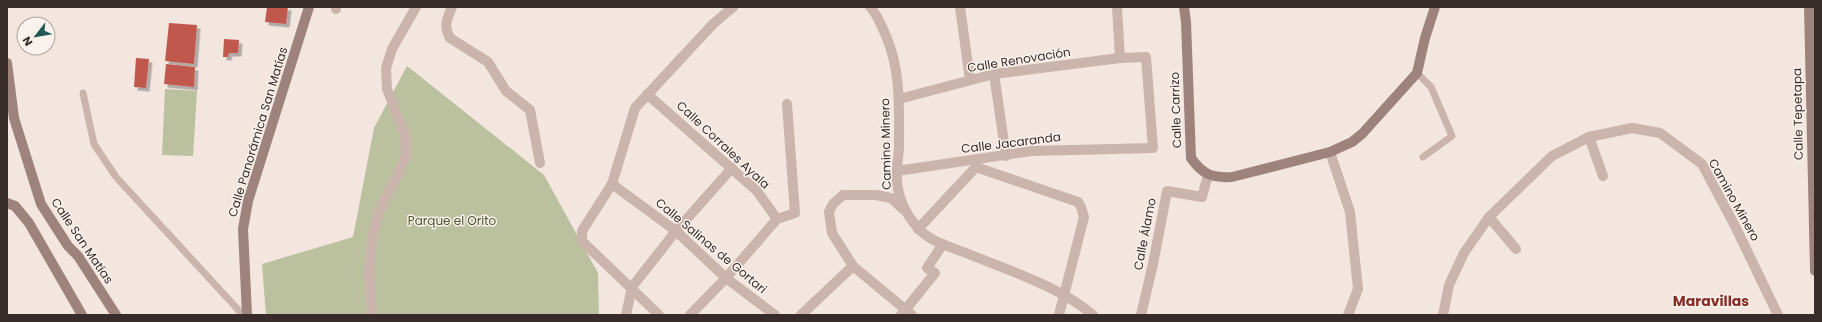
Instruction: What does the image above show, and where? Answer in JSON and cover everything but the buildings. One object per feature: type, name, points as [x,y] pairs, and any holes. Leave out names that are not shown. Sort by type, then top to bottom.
[{"type":"street","name":"Calle Panorámica San Matías","points":[[247,315],[243,229],[248,201],[309,7]]},
{"type":"street","points":[[372,315],[369,272],[376,221],[406,157],[406,138],[387,90],[386,68],[392,49],[410,15],[416,7]]},
{"type":"street","points":[[452,7],[445,25],[446,31],[450,38],[488,62],[506,91],[530,110],[540,163]]},
{"type":"street","points":[[659,315],[632,287],[582,241],[582,231],[612,184],[635,108],[713,24],[733,7]]},
{"type":"street","name":"Camino Minero","points":[[870,7],[882,27],[890,46],[899,99],[899,154],[896,171],[899,193],[905,210],[918,229],[943,244],[1034,282],[1063,296],[1094,315]]},
{"type":"street","points":[[960,7],[970,80]]},
{"type":"street","points":[[1117,7],[1120,58]]},
{"type":"street","name":"Calle Carrizo","points":[[1184,7],[1186,22],[1191,158],[1197,166],[1208,175]]},
{"type":"street","points":[[1208,175],[1216,178],[1232,177],[1330,152],[1352,142],[1362,134],[1417,73],[1425,38],[1435,7]]},
{"type":"street","name":"Calle Tepetapa","points":[[1809,7],[1815,271]]},
{"type":"street","name":"Calle Renovación","points":[[899,99],[994,74],[1120,58],[1146,57],[1153,148]]},
{"type":"street","name":"Calle San Matías","points":[[7,63],[14,118],[41,204],[68,246],[78,256],[116,315]]},
{"type":"street","points":[[994,74],[1006,156]]},
{"type":"street","name":"Calle Corrales Ayala","points":[[647,94],[757,191],[777,220]]},
{"type":"street","points":[[690,315],[726,278],[777,220],[795,213],[787,104]]},
{"type":"street","name":"Camino Minero","points":[[1443,315],[1450,285],[1461,259],[1489,217],[1552,156],[1589,137],[1632,128],[1660,134],[1702,164],[1735,226],[1778,315]]},
{"type":"street","points":[[1589,137],[1603,176]]},
{"type":"street","name":"Calle Jacaranda","points":[[896,171],[1006,156],[1031,151],[1059,149],[1153,148]]},
{"type":"street","points":[[1330,152],[1350,212],[1358,289],[1348,315]]},
{"type":"street","name":"Calle Jacaranda","points":[[918,229],[976,167],[1078,202],[1084,217],[1063,296]]},
{"type":"street","points":[[626,315],[632,287],[676,231],[732,168]]},
{"type":"street","name":"Calle Álamo","points":[[1141,315],[1153,264],[1167,191],[1202,197],[1208,175]]},
{"type":"street","name":"Calle Salinas de Gortari","points":[[612,184],[676,231],[726,278],[775,315]]},
{"type":"street","points":[[905,210],[891,198],[876,195],[843,195],[833,204],[829,212],[832,233],[853,266],[906,313],[935,274],[927,268],[943,244]]},
{"type":"street","points":[[7,203],[15,206],[29,222],[82,315]]},
{"type":"street","points":[[1489,217],[1516,249]]},
{"type":"street","points":[[802,315],[853,266]]},
{"type":"street","points":[[1060,315],[1063,296]]},
{"type":"lane","points":[[1417,73],[1431,86],[1452,136],[1423,157]]},
{"type":"lane","points":[[83,93],[94,144],[116,177],[243,315]]},
{"type":"green space","name":"Parque el Orito","points":[[407,66],[544,175],[598,273],[599,315],[266,315],[262,264],[353,237],[374,128]]},
{"type":"green space","points":[[165,89],[197,91],[193,156],[162,155]]},
{"type":"district","name":"Maravillas","points":[[1711,301]]}]
